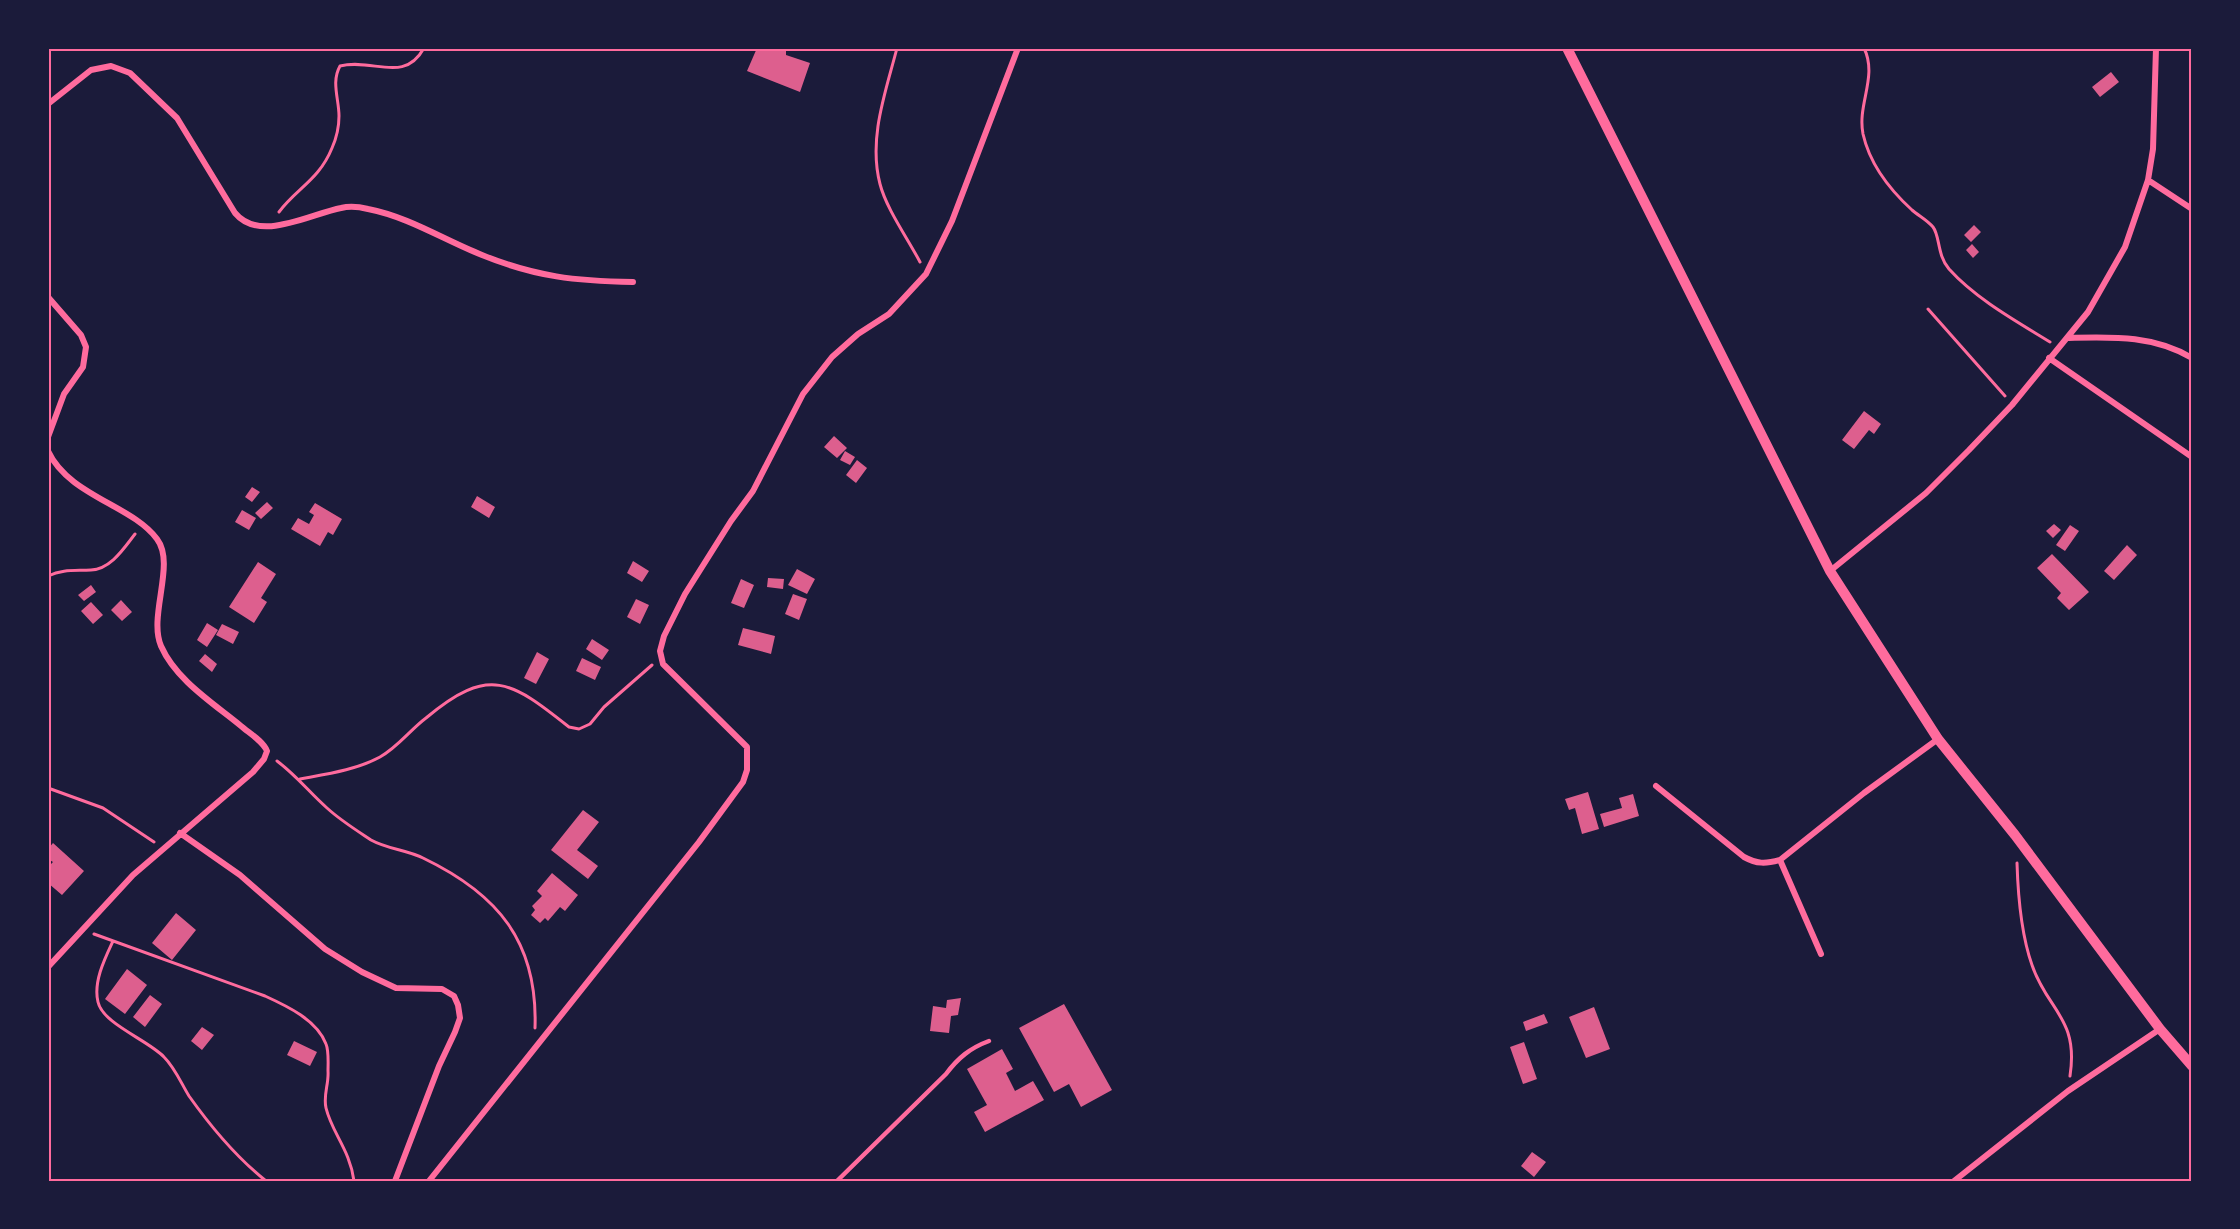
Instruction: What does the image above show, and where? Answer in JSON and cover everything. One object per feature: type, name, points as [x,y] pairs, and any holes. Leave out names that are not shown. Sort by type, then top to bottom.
[{"type":"street","points":[[429,1181],[534,1051],[743,782],[747,770],[747,747],[660,659],[664,636],[685,594],[730,521],[753,491],[803,394],[832,357],[858,333],[889,314],[926,274],[952,221],[1018,48]]},
{"type":"street","points":[[1567,48],[1830,571],[1938,740],[2015,835],[2160,1029],[2192,1066]]},
{"type":"street","points":[[1830,571],[1926,493],[2012,405],[2049,358],[2069,338],[2094,303],[2126,247],[2148,180],[2153,149],[2156,48]]},
{"type":"street","points":[[48,104],[91,70],[111,66],[130,73],[177,118],[242,222],[253,226],[288,224],[343,207],[363,208],[390,214],[483,256],[538,275],[574,281],[633,282]]},
{"type":"street","points":[[2148,180],[2192,209]]},
{"type":"street","points":[[48,297],[81,335],[87,347],[83,367],[64,394],[48,437]]},
{"type":"street","points":[[2069,338],[2123,337],[2154,341],[2176,348],[2192,358]]},
{"type":"street","points":[[2049,358],[2192,457]]},
{"type":"street","points":[[48,451],[61,469],[90,494],[143,526],[161,545],[163,566],[157,622],[160,644],[172,666],[266,747],[267,754],[253,772],[132,875],[48,967]]},
{"type":"street","points":[[1656,786],[1744,857],[1756,864],[1780,860],[1864,793],[1938,740]]},
{"type":"street","points":[[180,833],[240,875],[325,949],[362,972],[396,988],[442,989],[453,996],[458,1005],[460,1018],[395,1181]]},
{"type":"street","points":[[1780,860],[1821,954]]},
{"type":"street","points":[[1954,1181],[2068,1091],[2160,1029]]},
{"type":"lane","points":[[837,1181],[946,1074],[959,1058],[975,1046],[989,1041]]},
{"type":"path","points":[[270,224],[287,201],[314,178],[332,148],[339,119],[334,80],[340,66],[363,64],[399,68],[410,66],[418,60],[424,48]]},
{"type":"path","points":[[897,48],[879,115],[877,144],[880,184],[926,274]]},
{"type":"path","points":[[1864,48],[1870,70],[1863,109],[1863,132],[1870,156],[1883,180],[1936,230],[1939,254],[1949,268],[1987,300],[2059,348]]},
{"type":"path","points":[[1928,309],[2012,405]]},
{"type":"path","points":[[48,576],[66,570],[94,570],[107,565],[143,526]]},
{"type":"path","points":[[300,779],[352,769],[381,757],[432,712],[455,696],[479,684],[506,685],[524,693],[570,727],[579,729],[590,724],[631,682],[660,659]]},
{"type":"path","points":[[267,754],[300,779],[325,806],[374,841],[423,858],[466,881],[488,898],[511,925],[525,950],[536,1013],[534,1051]]},
{"type":"path","points":[[48,788],[103,808],[163,848]]},
{"type":"path","points":[[2015,835],[2017,877],[2027,951],[2032,968],[2055,1004],[2072,1042],[2068,1091]]},
{"type":"path","points":[[81,930],[265,996],[289,1007],[313,1025],[327,1044],[329,1074],[325,1092],[326,1109],[352,1163],[354,1181]]},
{"type":"path","points":[[114,941],[103,963],[98,983],[98,1003],[110,1019],[165,1058],[189,1095],[232,1150],[266,1181]]},
{"type":"building","points":[[757,48],[786,48],[786,55],[810,63],[800,92],[747,71]]},
{"type":"building","points":[[2111,72],[2119,82],[2100,97],[2092,87]]},
{"type":"building","points":[[1974,225],[1981,232],[1971,242],[1964,235]]},
{"type":"building","points":[[1972,244],[1979,252],[1973,258],[1966,250]]},
{"type":"building","points":[[1864,411],[1881,424],[1874,434],[1869,430],[1854,449],[1842,440]]},
{"type":"building","points":[[834,436],[847,448],[837,458],[824,447]]},
{"type":"building","points":[[845,451],[855,457],[850,465],[840,460]]},
{"type":"building","points":[[857,460],[867,468],[856,483],[846,475]]},
{"type":"building","points":[[252,487],[260,492],[252,502],[245,497]]},
{"type":"building","points":[[477,496],[495,507],[489,518],[471,507]]},
{"type":"building","points":[[267,502],[273,508],[261,519],[255,513]]},
{"type":"building","points":[[315,503],[342,519],[333,535],[328,532],[320,546],[291,529],[298,518],[309,524],[314,515],[309,512]]},
{"type":"building","points":[[242,510],[256,518],[249,530],[235,522]]},
{"type":"building","points":[[2054,524],[2061,530],[2053,538],[2046,531]]},
{"type":"building","points":[[2070,525],[2079,531],[2065,551],[2056,545]]},
{"type":"building","points":[[2127,545],[2137,555],[2114,580],[2104,571]]},
{"type":"building","points":[[2052,554],[2089,592],[2069,610],[2057,598],[2061,593],[2037,568]]},
{"type":"building","points":[[633,561],[649,571],[642,582],[627,573]]},
{"type":"building","points":[[258,562],[276,574],[261,598],[267,602],[254,623],[229,607]]},
{"type":"building","points":[[797,569],[815,579],[807,594],[788,585]]},
{"type":"building","points":[[768,578],[784,579],[783,589],[767,587]]},
{"type":"building","points":[[741,579],[754,585],[744,608],[731,603]]},
{"type":"building","points":[[91,585],[96,592],[84,601],[78,595]]},
{"type":"building","points":[[793,594],[807,599],[799,620],[785,614]]},
{"type":"building","points":[[636,599],[649,605],[640,624],[627,617]]},
{"type":"building","points":[[121,600],[132,612],[122,621],[111,610]]},
{"type":"building","points":[[91,602],[103,615],[93,624],[81,611]]},
{"type":"building","points":[[207,623],[218,630],[207,647],[197,640]]},
{"type":"building","points":[[222,624],[239,632],[233,644],[216,635]]},
{"type":"building","points":[[743,628],[775,636],[771,654],[738,645]]},
{"type":"building","points":[[592,639],[609,650],[602,660],[586,649]]},
{"type":"building","points":[[537,652],[549,659],[536,684],[524,678]]},
{"type":"building","points":[[205,654],[217,664],[212,672],[199,661]]},
{"type":"building","points":[[582,658],[601,667],[595,680],[576,671]]},
{"type":"building","points":[[1588,792],[1599,829],[1582,834],[1575,808],[1569,810],[1565,799]]},
{"type":"building","points":[[1633,794],[1639,816],[1604,827],[1600,814],[1622,808],[1619,798]]},
{"type":"building","points":[[583,810],[599,822],[577,850],[598,866],[588,879],[551,850]]},
{"type":"building","points":[[53,843],[84,871],[62,895],[48,883],[48,867],[53,862],[48,859],[48,849]]},
{"type":"building","points":[[552,873],[578,895],[565,911],[560,907],[548,921],[545,918],[540,923],[531,915],[535,910],[532,906],[542,896],[537,891]]},
{"type":"building","points":[[176,913],[196,930],[172,960],[152,943]]},
{"type":"building","points":[[127,969],[147,985],[125,1014],[105,999]]},
{"type":"building","points":[[150,995],[162,1004],[145,1027],[133,1017]]},
{"type":"building","points":[[961,998],[958,1015],[951,1016],[949,1033],[930,1031],[933,1006],[946,1008],[947,1000]]},
{"type":"building","points":[[1064,1004],[1112,1090],[1081,1107],[1069,1084],[1054,1092],[1019,1028]]},
{"type":"building","points":[[1594,1007],[1610,1049],[1586,1058],[1569,1017]]},
{"type":"building","points":[[1544,1014],[1548,1023],[1526,1031],[1523,1022]]},
{"type":"building","points":[[202,1027],[214,1035],[202,1050],[191,1041]]},
{"type":"building","points":[[294,1041],[317,1052],[310,1066],[287,1055]]},
{"type":"building","points":[[1524,1042],[1537,1079],[1523,1084],[1510,1047]]},
{"type":"building","points":[[1002,1049],[1013,1069],[1006,1073],[1015,1091],[1033,1081],[1044,1100],[985,1132],[974,1112],[987,1105],[967,1069]]},
{"type":"building","points":[[1532,1152],[1546,1162],[1534,1177],[1521,1166]]}]
